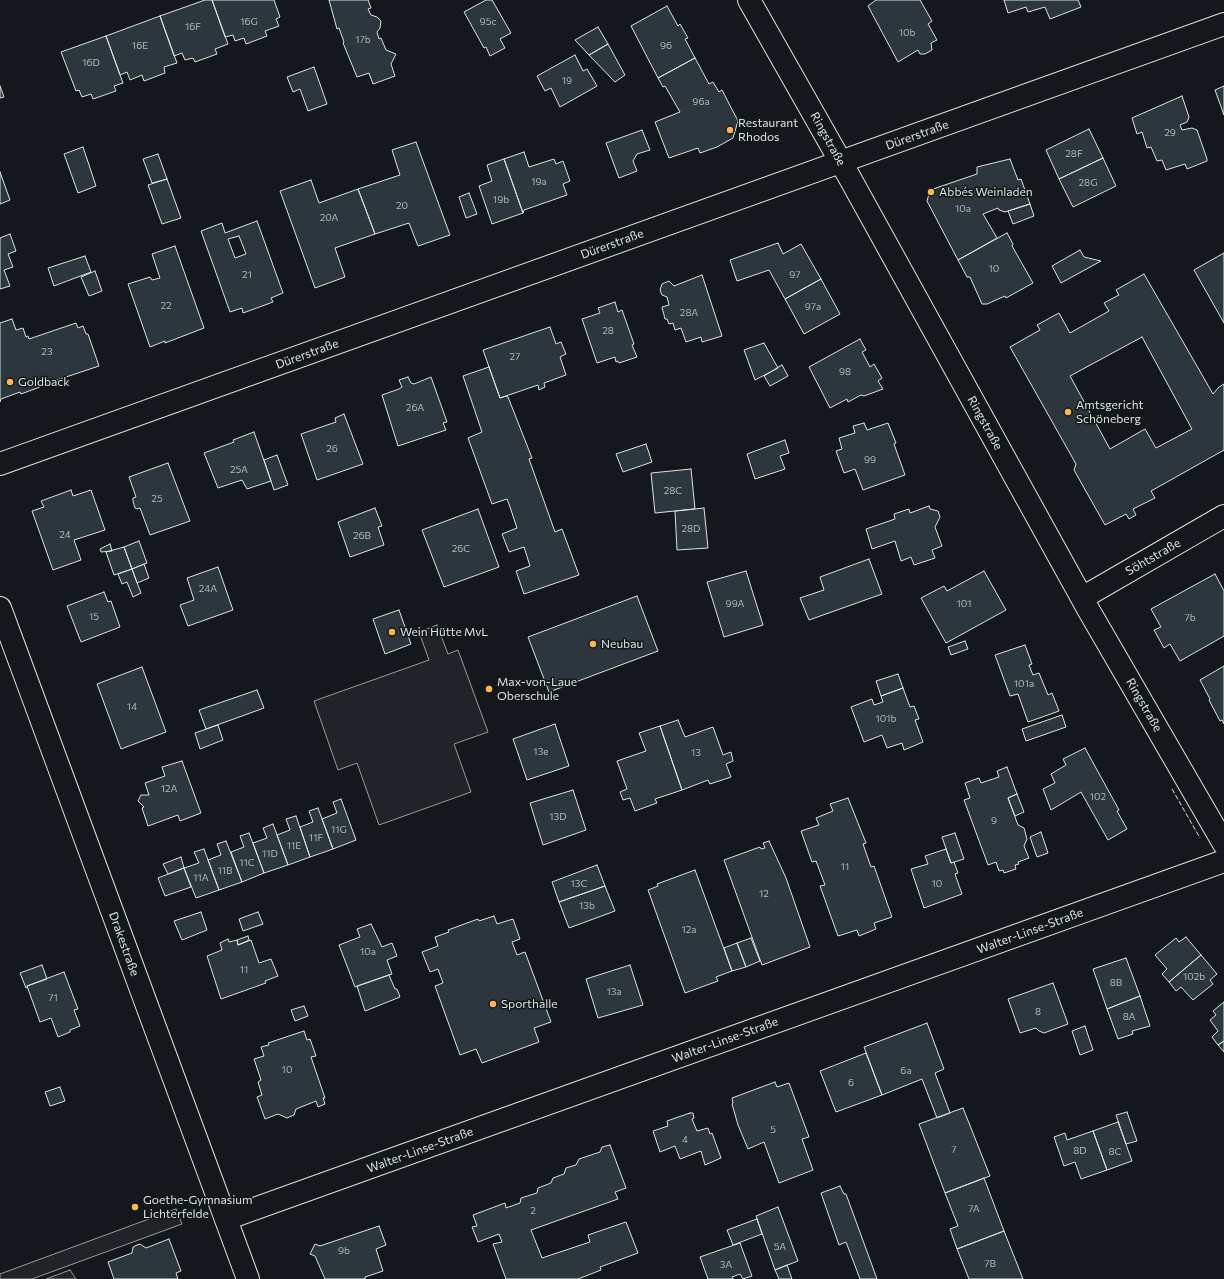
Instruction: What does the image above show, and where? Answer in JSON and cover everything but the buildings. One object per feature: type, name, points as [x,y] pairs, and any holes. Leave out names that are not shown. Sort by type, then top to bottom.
[{"type":"street","name":"Ringstraße","points":[[749,0],[1082,598],[1224,844]]},
{"type":"street","name":"Dürerstraße","points":[[0,464],[1224,24]]},
{"type":"street","name":"Söhtstraße","points":[[1082,598],[1224,516]]},
{"type":"street","name":"Drakestraße","points":[[0,608],[248,1279]]},
{"type":"street","name":"Walter-Linse-Straße","points":[[226,1219],[1224,861]]},
{"type":"shaded area","points":[[437,625],[448,654],[458,650],[488,732],[454,744],[471,792],[379,825],[357,763],[338,770],[314,701],[429,660],[419,632]]},
{"type":"shaded area","points":[[176,1209],[182,1224],[32,1279],[0,1279],[0,1274]]},
{"type":"shaded area","points":[[70,1270],[76,1279],[46,1279]]},
{"type":"fence","points":[[1172,789],[1200,838]]},
{"type":"place","name":"Restaurant Rhodos","points":[[730,130]]},
{"type":"place","name":"Abbés Weinladen","points":[[931,192]]},
{"type":"place","name":"Goldback","points":[[10,382]]},
{"type":"place","name":"Amtsgericht Schöneberg","points":[[1068,412]]},
{"type":"place","name":"Wein Hütte MvL","points":[[392,632]]},
{"type":"place","name":"Neubau","points":[[593,644]]},
{"type":"place","name":"Max-von-Laue Oberschule","points":[[489,689]]},
{"type":"place","name":"Sporthalle","points":[[493,1004]]},
{"type":"place","name":"Goethe-Gymnasium Lichterfelde","points":[[135,1207]]}]
